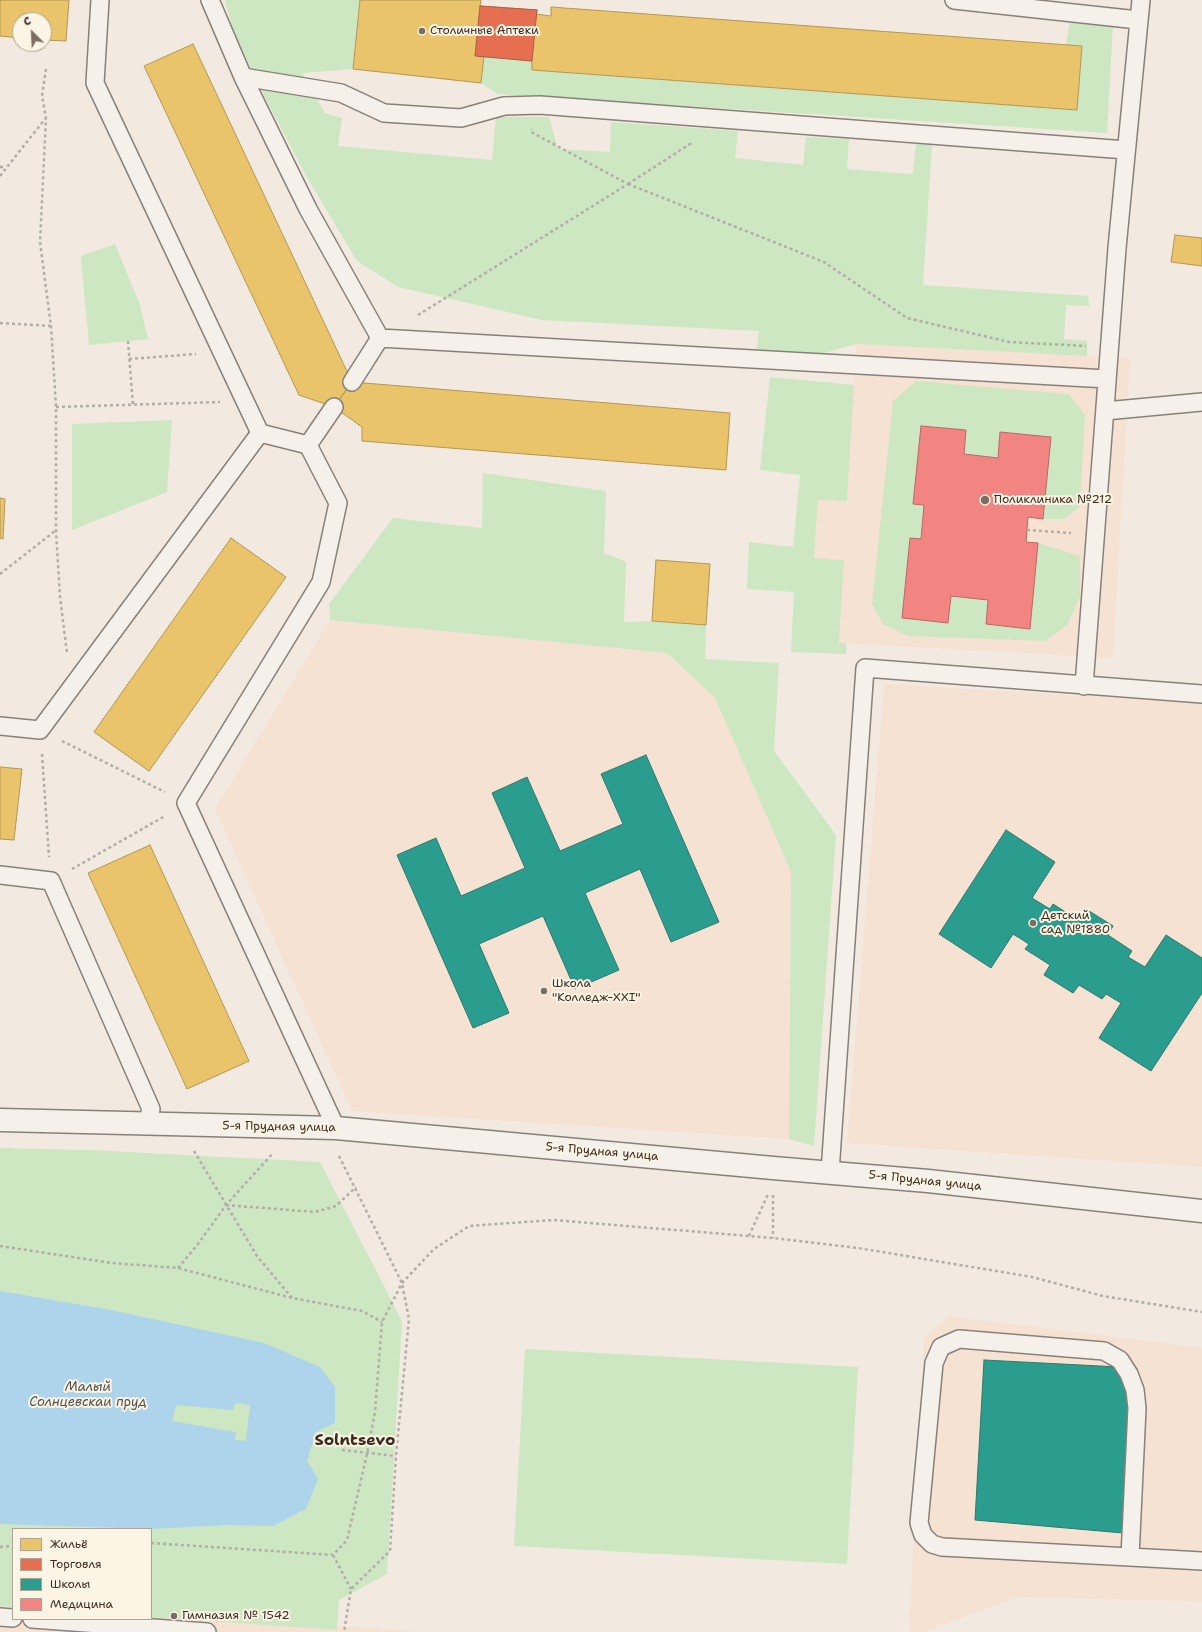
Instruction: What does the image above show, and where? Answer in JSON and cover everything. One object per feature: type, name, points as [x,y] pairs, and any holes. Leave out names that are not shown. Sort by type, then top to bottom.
[{"type":"street","name":"5-я Прудная улица","points":[[0,1120],[331,1128],[773,1175],[830,1172],[928,1180],[1202,1211]]},
{"type":"lane","points":[[100,0],[95,83],[260,433]]},
{"type":"lane","points":[[210,0],[243,77],[308,209],[380,338]]},
{"type":"lane","points":[[954,0],[1138,20]]},
{"type":"lane","points":[[1084,686],[1126,150],[1141,0]]},
{"type":"lane","points":[[243,77],[341,93],[384,113],[461,118],[504,106],[540,105],[1126,150]]},
{"type":"lane","points":[[380,338],[1107,379]]},
{"type":"lane","points":[[352,382],[380,338]]},
{"type":"lane","points":[[1107,379],[1105,411],[1202,402]]},
{"type":"lane","points":[[308,445],[334,407]]},
{"type":"lane","points":[[260,433],[308,445],[338,503],[321,582],[186,803],[331,1128]]},
{"type":"lane","points":[[0,726],[40,730],[260,433]]},
{"type":"lane","points":[[830,1172],[865,668],[1202,694]]},
{"type":"lane","points":[[0,875],[51,881],[152,1109],[147,1124]]},
{"type":"lane","points":[[1130,1557],[1137,1408],[1135,1390],[1129,1374],[1120,1360],[1104,1351],[959,1339],[941,1347],[934,1364],[919,1523],[924,1535],[932,1544],[942,1547],[1202,1561]]},
{"type":"lane","points":[[0,1617],[12,1618]]},
{"type":"lane","points":[[45,1620],[207,1632]]},
{"type":"path","points":[[46,69],[42,96],[46,118],[40,242],[51,326],[56,407],[56,530],[60,597],[67,654],[77,680]]},
{"type":"path","points":[[540,105],[531,132],[628,184],[824,262],[907,318],[1009,342],[1091,346]]},
{"type":"path","points":[[0,176],[46,118]]},
{"type":"path","points":[[380,338],[695,141]]},
{"type":"path","points":[[0,167],[6,167]]},
{"type":"path","points":[[0,324],[51,326]]},
{"type":"path","points":[[128,340],[133,405]]},
{"type":"path","points":[[129,359],[196,354],[219,346]]},
{"type":"path","points":[[56,407],[221,402],[243,398]]},
{"type":"path","points":[[0,574],[56,530]]},
{"type":"path","points":[[1027,530],[1044,531]]},
{"type":"path","points":[[40,730],[186,803]]},
{"type":"path","points":[[40,730],[51,881],[186,803]]},
{"type":"path","points":[[331,1128],[356,1187],[402,1283],[409,1320],[396,1456],[390,1551],[351,1589],[344,1632]]},
{"type":"path","points":[[191,1145],[257,1256],[292,1298]]},
{"type":"path","points":[[178,1268],[198,1244],[226,1205],[276,1149]]},
{"type":"path","points":[[750,1236],[773,1175]]},
{"type":"path","points":[[773,1175],[774,1238]]},
{"type":"path","points":[[226,1205],[315,1212],[336,1206],[356,1187]]},
{"type":"path","points":[[333,1555],[347,1540],[376,1412],[382,1322],[402,1283],[434,1249],[469,1226],[553,1220],[774,1238],[858,1248],[1032,1278],[1103,1296],[1202,1312]]},
{"type":"path","points":[[0,1246],[112,1263],[178,1268],[292,1298],[362,1311],[382,1322]]},
{"type":"path","points":[[342,1450],[367,1454],[396,1456]]},
{"type":"path","points":[[152,1543],[333,1555]]},
{"type":"path","points":[[0,1547],[12,1546]]},
{"type":"path","points":[[333,1555],[351,1589]]},
{"type":"shaded area","name":"Поликлиника №212","points":[[856,344],[1130,358],[1113,658],[839,643],[844,560],[814,558],[818,499],[847,501]]},
{"type":"shaded area","name":"Школа \"Колледж-XXI\"","points":[[330,620],[667,653],[715,698],[791,872],[789,1139],[352,1111],[215,809]]},
{"type":"shaded area","name":"Детский сад №1880","points":[[884,684],[1202,703],[1202,1167],[847,1143]]},
{"type":"shaded area","points":[[949,1316],[1202,1348],[1202,1601],[1017,1597],[923,1632],[909,1632],[924,1338]]},
{"type":"shaded area","name":"Гимназия № 1542","points":[[0,1601],[12,1602],[12,1620],[152,1620],[152,1612],[420,1632],[0,1632]]},
{"type":"green space","points":[[225,0],[360,0],[353,69],[302,73],[325,113],[342,118],[338,146],[492,160],[496,117],[549,117],[558,149],[610,152],[611,122],[738,131],[735,158],[803,165],[806,137],[849,139],[847,169],[913,174],[916,144],[932,144],[923,285],[1088,296],[1089,306],[1066,305],[1064,339],[1087,341],[1087,356],[856,344],[813,356],[756,352],[759,331],[542,320],[398,287],[357,261],[305,174],[256,80],[232,27]]},
{"type":"green space","points":[[1070,21],[1113,24],[1107,133],[498,94],[481,83],[484,56],[532,61],[532,70],[1077,110],[1082,46],[1066,45]]},
{"type":"green space","points":[[115,244],[140,305],[148,339],[89,345],[81,256]]},
{"type":"green space","points":[[770,377],[854,385],[847,501],[818,500],[814,558],[844,560],[839,643],[846,643],[846,654],[791,652],[794,592],[747,589],[749,542],[793,547],[800,475],[760,470]]},
{"type":"green space","points":[[916,381],[1069,394],[1085,415],[1080,506],[1065,519],[1043,519],[1051,437],[1000,432],[998,458],[964,454],[966,430],[921,426],[913,504],[924,505],[951,596],[988,600],[986,624],[1030,629],[1038,543],[1080,556],[1080,597],[1067,625],[1045,641],[908,636],[883,624],[872,604],[893,401]]},
{"type":"green space","points":[[172,420],[167,492],[72,530],[72,424]]},
{"type":"green space","points":[[483,473],[606,491],[604,553],[626,562],[624,622],[652,621],[706,625],[705,659],[779,663],[774,751],[836,835],[814,1146],[789,1139],[791,872],[715,698],[667,653],[330,620],[329,604],[393,518],[482,528]]},
{"type":"green space","points":[[0,1148],[89,1150],[320,1162],[402,1321],[387,1574],[339,1600],[337,1630],[152,1617],[152,1528],[12,1528],[12,1607],[0,1606]]},
{"type":"green space","points":[[525,1349],[858,1367],[847,1564],[514,1546]]},
{"type":"water","name":"Малый Солнцевскаи пруд","points":[[0,1291],[111,1310],[264,1343],[320,1367],[335,1387],[335,1423],[316,1432],[307,1461],[318,1479],[306,1509],[273,1526],[226,1525],[152,1529],[0,1524]],"holes":[[[235,1403],[250,1405],[246,1441],[235,1440],[236,1432],[172,1421],[176,1405],[233,1410]]]},
{"type":"building: Жильё","points":[[0,0],[69,0],[66,41],[52,40],[52,12],[12,12],[12,37],[0,36]]},
{"type":"building: Жильё","points":[[360,0],[481,0],[480,6],[537,10],[536,14],[551,16],[551,7],[1082,46],[1077,110],[532,70],[532,61],[484,56],[481,83],[353,69]]},
{"type":"building: Жильё","points":[[193,44],[352,382],[334,407],[299,395],[144,66]]},
{"type":"building: Жильё","points":[[1175,235],[1202,238],[1202,266],[1171,262]]},
{"type":"building: Жильё","points":[[352,382],[730,413],[726,470],[362,441],[362,427],[334,407]]},
{"type":"building: Жильё","points":[[0,498],[5,499],[3,539],[0,538]]},
{"type":"building: Жильё","points":[[231,538],[286,577],[149,771],[94,732]]},
{"type":"building: Жильё","points":[[656,560],[710,564],[706,625],[652,621]]},
{"type":"building: Жильё","points":[[0,767],[22,769],[14,840],[0,839]]},
{"type":"building: Жильё","points":[[150,845],[249,1061],[187,1089],[88,873]]},
{"type":"building: Торговля","points":[[480,6],[537,10],[532,61],[475,56]]},
{"type":"building: Школы","points":[[646,755],[719,922],[671,942],[640,869],[585,893],[619,970],[575,989],[543,916],[479,944],[509,1013],[473,1028],[397,855],[436,838],[461,896],[525,868],[492,793],[527,777],[560,851],[623,824],[601,774]]},
{"type":"building: Школы","points":[[1006,830],[1055,862],[1032,898],[1050,909],[1053,904],[1078,920],[1086,909],[1113,926],[1108,935],[1132,951],[1128,957],[1145,967],[1166,935],[1202,958],[1202,993],[1151,1071],[1099,1038],[1121,1003],[1106,994],[1102,999],[1079,985],[1073,993],[1044,975],[1050,965],[1025,949],[1029,944],[1013,934],[991,968],[939,934]]},
{"type":"building: Школы","points":[[984,1360],[1119,1367],[1131,1395],[1123,1533],[975,1520]]},
{"type":"building: Медицина","points":[[921,426],[966,430],[964,454],[998,458],[1000,432],[1051,437],[1043,519],[1028,517],[1026,542],[1038,543],[1030,629],[986,624],[988,600],[951,596],[948,623],[902,618],[910,538],[921,539],[924,505],[913,504]]},
{"type":"place","name":"Столичные Аптеки","points":[[422,31]]},
{"type":"place","name":"Поликлиника №212","points":[[985,500]]},
{"type":"place","name":"Детский сад №1880","points":[[1033,923]]},
{"type":"place","name":"Школа \"Колледж-XXI\"","points":[[544,991]]},
{"type":"place","name":"Гимназия № 1542","points":[[174,1616]]},
{"type":"district","name":"Solntsevo","points":[[355,1441]]}]
